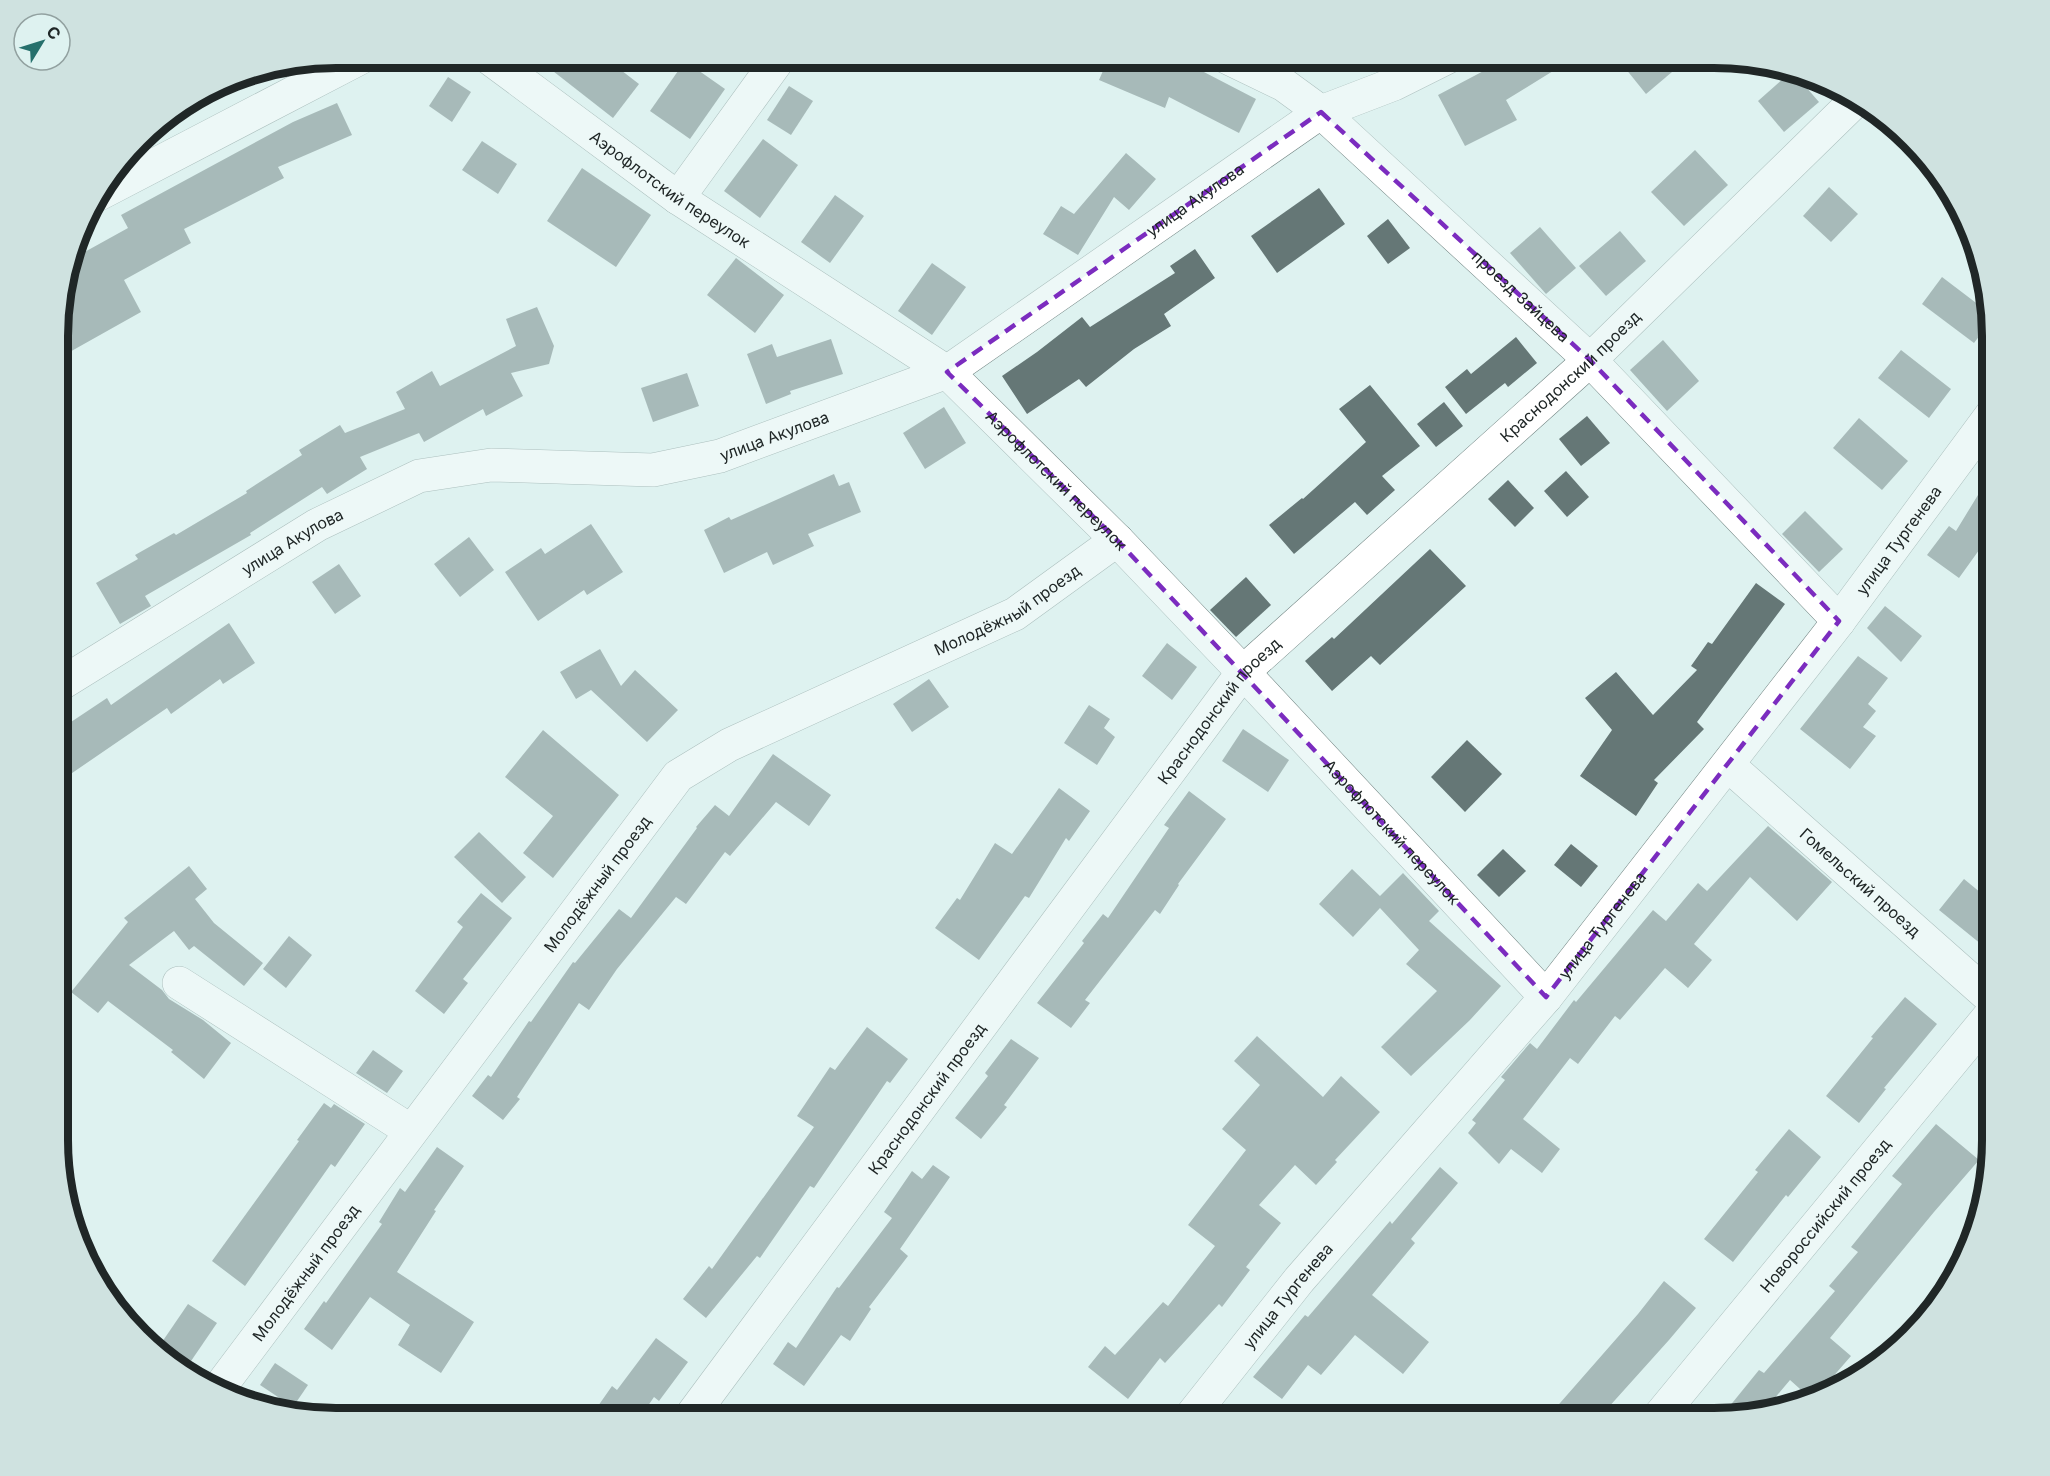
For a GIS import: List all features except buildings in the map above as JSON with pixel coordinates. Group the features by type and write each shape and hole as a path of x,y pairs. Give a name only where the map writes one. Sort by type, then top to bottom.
{"street":[{"path":"112,188 343,67"},
{"name":"Аэрофлотский переулок","path":"501,67 678,198 947,372 1117,540 1546,997"},
{"path":"678,198 773,67"},
{"name":"проезд Зайцева","path":"1247,67 1284,85 1321,112 1590,360 1839,621"},
{"name":"улица Акулова","path":"68,679 317,525 419,476 491,465 653,470 720,456 947,372 1321,112 1394,84 1428,67"},
{"name":"Краснодонский проезд","path":"696,1409 1243,672 1590,360 1851,105"},
{"name":"улица Тургенева","path":"1197,1409 1299,1280 1546,997 1839,621 1982,428"},
{"name":"Молодёжный проезд","path":"223,1383 678,776 729,745 1016,614 1117,540"},
{"name":"Гомельский проезд","path":"1728,765 1982,990"},
{"path":"179,983 411,1131"},
{"name":"Новороссийский проезд","path":"1665,1409 1982,1025"}],"highlighted area":[{"path":"1321,112 1590,360 1839,621 1546,997 1117,540 947,372"}]}
